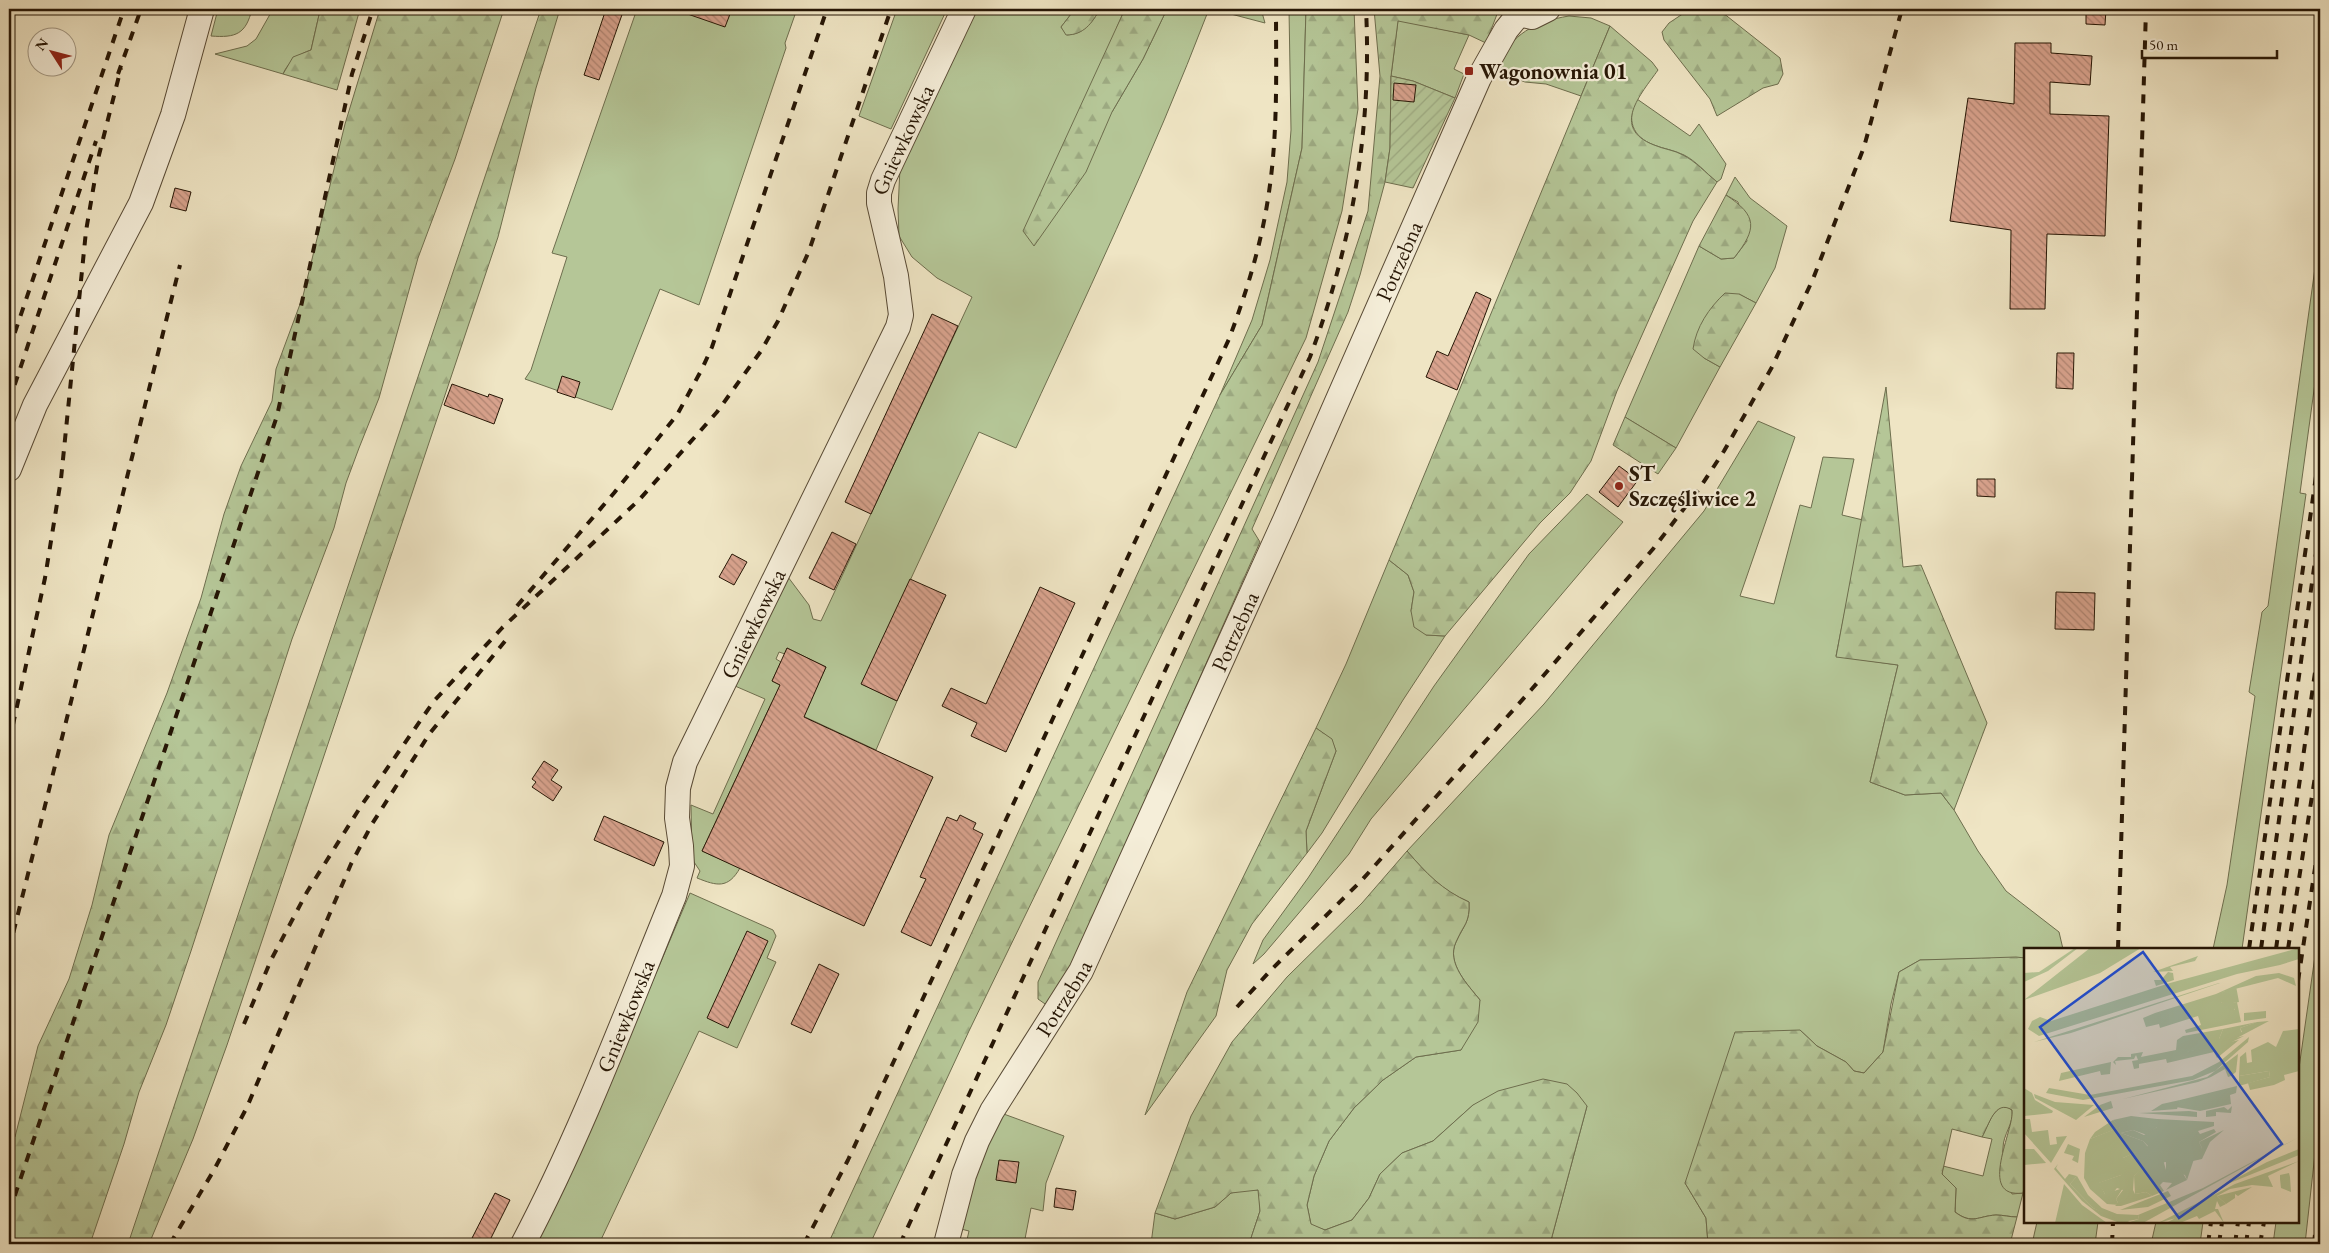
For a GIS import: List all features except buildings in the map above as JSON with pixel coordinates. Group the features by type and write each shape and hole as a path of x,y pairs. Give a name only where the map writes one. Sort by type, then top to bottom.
{"street":[{"path":"9,469 34,405 141,203 173,115 202,9"},
{"name":"Gniewkowska","path":"523,1244 568,1152 674,896 682,866 677,818 678,788 686,762 898,327 900,303 879,203 879,193 964,9"},
{"name":"Potrzebna","path":"946,1244 964,1175 977,1141 992,1111 1081,971 1286,520 1480,78 1516,11 1532,17 1548,9"}],"green space":[{"path":"218,9 252,9 247,24 239,33 227,36 211,36"},
{"path":"273,9 316,9 319,15 311,50 294,59 283,74 215,54 247,46 256,39"},
{"path":"316,9 360,9 337,90 283,74 293,57 311,50 319,15"},
{"path":"380,9 504,9 455,159 418,258 379,398 346,483 334,528 292,639 191,951 166,1025 139,1092 124,1144 90,1244 9,1244 9,1143 15,1137 38,1046 69,979 92,905 109,835 167,693 201,598 224,514 241,466 272,401 276,369 303,296 345,124"},
{"path":"541,9 560,9 536,88 498,237 227,1045 193,1139 149,1244 128,1244"},
{"path":"637,9 797,9 785,43 786,48 699,305 660,289 612,410 525,379 531,370 567,257 552,253"},
{"path":"897,9 947,9 891,129 859,116"},
{"path":"976,9 1075,9 1061,27 1067,35 1087,27 1100,9 1125,9 1117,27 1112,112 1143,59 1167,9 1209,9 1141,175 1016,448 979,432 862,684 897,701 876,750 803,716 826,667 787,648 785,654 779,652 776,659 781,662 772,681 798,694 772,702 702,851 740,868 736,875 726,883 710,883 697,878 700,871 692,859 691,805 713,814 765,699 735,686 788,577 809,605 813,619 821,621 972,297 937,278 912,257 899,236 898,209 900,168"},
{"path":"1075,9 1100,9 1087,27 1078,33 1066,35 1061,27"},
{"path":"1125,9 1167,9 1143,59 1112,112 1086,172 1034,246 1023,231"},
{"path":"1212,9 1261,9 1265,23"},
{"path":"1289,9 1306,9 1302,148 1262,325 1220,395 1252,320 1270,260 1287,182 1291,130"},
{"path":"1306,9 1354,9 1358,109 1342,211 1306,338 969,1031 870,1244 828,1244 1220,395 1262,325 1302,148"},
{"path":"1374,9 1499,9 1486,43 1469,35 1398,21 1391,76 1390,148 1385,182 1348,312 1252,529 1260,542 1070,970 1048,1006 1038,999 1038,982 1318,362 1368,211 1380,76"},
{"path":"1690,9 1718,9 1780,58 1783,74 1778,84 1763,88 1717,116 1710,99 1664,40 1662,32 1669,23"},
{"path":"1569,16 1591,18 1610,26 1581,96 1546,84 1525,82 1512,77 1494,65 1509,45 1526,31 1545,22"},
{"path":"1398,20 1469,35 1454,69 1464,74 1455,98 1413,81 1391,76"},
{"path":"1610,26 1652,62 1658,70 1644,89 1633,110 1631,120 1634,129 1641,138 1687,158 1717,182 1693,221 1617,391 1591,461 1570,493 1540,523 1445,636 1426,635 1414,627 1411,611 1414,592 1408,575 1389,560"},
{"path":"1391,76 1413,81 1455,98 1413,188 1385,182 1390,148"},
{"path":"1637,99 1690,136 1699,124 1726,164 1721,179 1717,182 1684,155 1654,145 1641,137 1636,132 1632,120"},
{"path":"1735,177 1750,198 1787,226 1775,268 1756,303 1739,294 1704,358 1720,367 1676,448 1625,417 1699,246 1721,259 1734,258 1747,241 1738,202 1726,195"},
{"path":"1726,195 1744,210 1751,224 1747,239 1734,258 1721,259 1699,246"},
{"path":"2320,232 2320,346 2300,493 2306,494 2242,948 2213,948 2227,885 2255,696 2249,692 2262,612 2268,606"},
{"path":"1725,293 1739,294 1756,303 1720,367 1693,349 1697,333 1704,318"},
{"path":"1886,387 1903,567 1921,565 1987,723 1954,810 1941,793 1905,795 1870,782 1898,665 1836,657"},
{"path":"1625,417 1676,448 1658,474 1613,445"},
{"path":"1758,421 1795,437 1740,596 1774,604 1800,505 1811,508 1823,457 1854,459 1842,515 1863,520 1836,656 1898,665 1870,782 1905,795 1941,793 2006,891 2059,932 2063,948 2024,948 2024,958 1920,960 1899,972 1891,1004 1883,1052 1864,1073 1854,1071 1846,1062 1817,1046 1800,1030 1685,1183 1706,1218 1708,1244 1550,1244 1587,1106 1473,1105 1433,1141 1402,1153 1380,1174 1369,1198 1352,1220 1325,1230 1311,1225 1307,1205 1314,1176 1329,1141 1354,1108 1383,1080 1416,1057 1461,1050 1480,1000 1464,981 1454,958 1456,942 1466,923 1469,902 1442,887 1407,851 1544,704 1704,511"},
{"path":"1587,494 1623,522 1371,819 1349,854 1264,954 1253,964 1263,940 1308,878 1434,686 1529,554"},
{"path":"1389,560 1408,575 1414,592 1411,611 1426,635 1445,636 1403,700 1322,833 1307,853 1306,831 1336,751 1331,739 1316,728 1346,664"},
{"path":"1316,728 1332,739 1336,751 1306,831 1307,853 1252,924 1227,970 1216,1016 1145,1115 1187,992"},
{"path":"1407,851 1435,880 1469,902 1466,923 1456,942 1454,958 1464,981 1480,1000 1478,1022 1461,1050 1416,1057 1383,1080 1354,1108 1329,1141 1314,1176 1307,1205 1311,1224 1325,1230 1352,1220 1369,1198 1380,1174 1402,1153 1433,1141 1473,1105 1498,1091 1543,1079 1567,1084 1587,1106 1550,1244 1249,1244 1260,1211 1258,1190 1231,1193 1215,1207 1175,1219 1155,1213 1191,1116 1232,1042 1287,977 1362,903"},
{"path":"690,893 773,930 776,936 767,958 776,962 737,1048 699,1031 599,1244 536,1244 567,1183"},
{"path":"2320,921 2320,1108 2305,1244 2273,1244 2276,1223 2299,1223 2299,1068"},
{"path":"2024,958 2023,1193 2009,1192 2002,1185 2000,1174 2001,1161 2012,1110 2006,1108 2001,1108 1993,1115 1982,1137 1952,1129 1942,1174 1956,1188 1955,1212 1961,1216 1971,1219 1996,1215 2017,1217 2010,1244 1708,1244 1706,1218 1685,1183 1735,1032 1800,1030 1817,1046 1846,1062 1854,1071 1864,1073 1883,1052 1899,972 1920,960"},
{"path":"2000,1107 2007,1107 2012,1110 2011,1120 2003,1143 2001,1164 2012,1194 2023,1193 2017,1217 1996,1215 1976,1219 1966,1218 1955,1212 1956,1188 1942,1174 1943,1166 1983,1176 1992,1139 1982,1137 1992,1116"},
{"path":"1001,1113 1064,1136 1046,1183 1043,1211 1031,1208 1024,1244 966,1244 969,1231 961,1229 976,1171"},
{"path":"1259,1190 1260,1211 1249,1244 1151,1244 1155,1213 1175,1219 1215,1207 1231,1193"},
{"path":"2037,1223 2098,1223 2095,1244 2032,1244"},
{"path":"2156,1223 2203,1223 2200,1244 2151,1244"}],"railway":[{"path":"9,350 124,9"},
{"path":"118,74 141,9"},
{"path":"9,1213 277,416 352,74 373,9"},
{"path":"517,606 614,493 677,415 702,369 712,347 827,9"},
{"path":"244,1024 271,960 307,892 361,806 434,701 502,628 639,500 717,412 761,351 778,321 809,251 891,9"},
{"path":"804,1244 848,1160 1229,339 1253,266 1269,192 1275,123 1276,9"},
{"path":"900,1244 1310,357 1325,315 1337,272 1356,186 1366,98 1366,9"},
{"path":"1237,1007 1271,970 1362,880 1653,549 1699,489 1724,451 1772,367 1813,279 1864,147 1902,9"},
{"path":"2118,948 2146,9"},
{"path":"9,743 45,578 61,479 86,231 99,155 121,68"},
{"path":"9,402 96,141"},
{"path":"9,950 180,265"},
{"path":"2249,948 2320,448"},
{"path":"2261,948 2320,525"},
{"path":"2276,948 2320,637"},
{"path":"170,1244 214,1170 247,1107 351,864 372,824 430,733 506,640"},
{"path":"2288,948 2320,745"},
{"path":"2299,974 2320,835"},
{"path":"2314,1244 2320,1188"},
{"path":"2112,1244 2113,1223"},
{"path":"2208,1244 2211,1223"},
{"path":"2219,1244 2222,1223"},
{"path":"2235,1244 2238,1223"},
{"path":"2246,1244 2249,1223"},
{"path":"2260,1244 2264,1223"}],"place":[{"name":"Wagonownia 01","path":"1469,71"},
{"name":"ST Szczęśliwice 2","path":"1619,486"}]}
